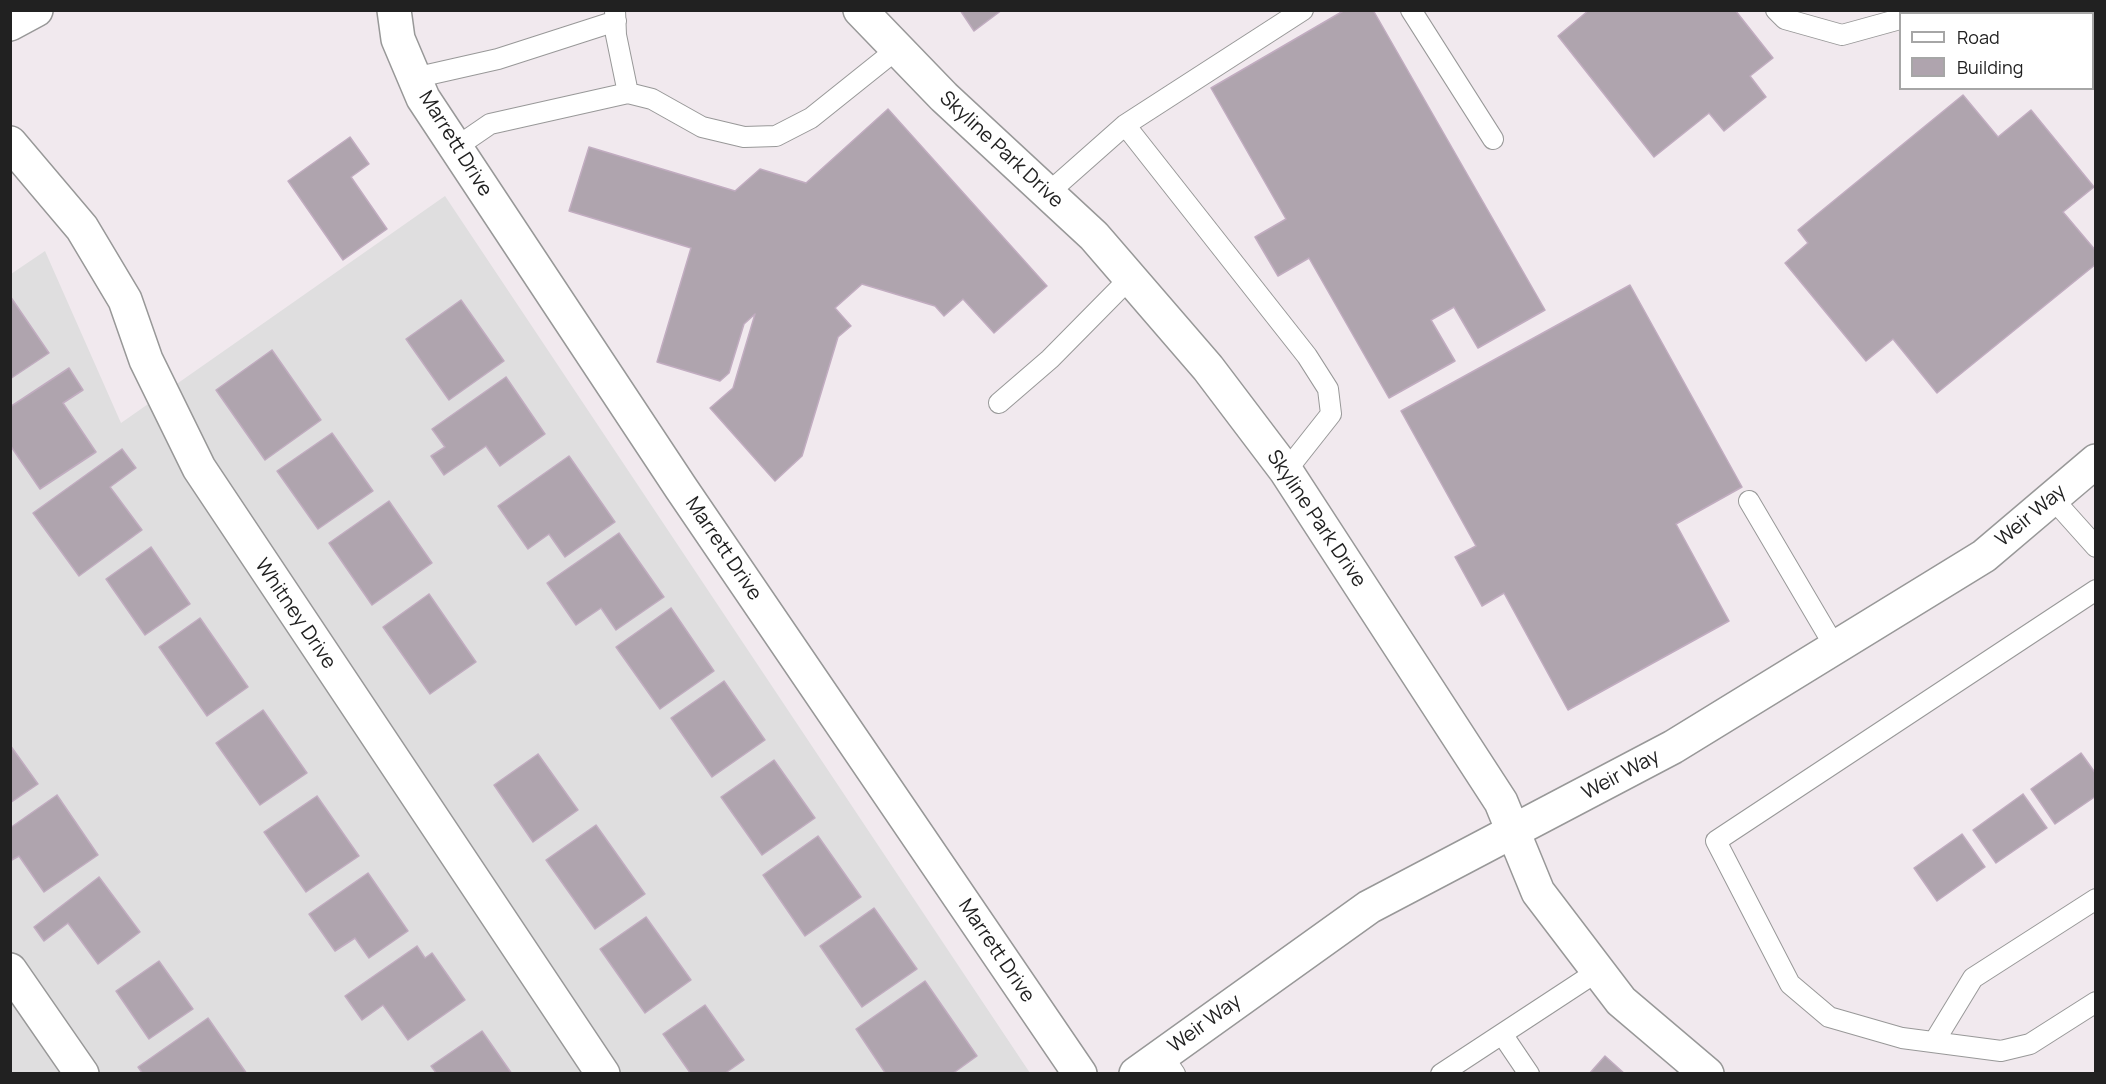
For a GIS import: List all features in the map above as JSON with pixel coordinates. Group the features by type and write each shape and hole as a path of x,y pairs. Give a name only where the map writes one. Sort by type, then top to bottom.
{"street":[{"path":"10,24 36,10"},
{"name":"Marrett Drive","path":"394,10 398,39 414,78 423,98 455,148 681,488 1080,1074"},
{"name":"Skyline Park Drive","path":"860,10 896,50 1094,236 1208,368 1286,471 1502,802 1539,892 1621,1001 1707,1074"},
{"name":"Whitney Drive","path":"10,143 82,228 125,300 146,360 199,468 603,1074"},
{"name":"Weir Way","path":"1158,1067 1369,907 1673,747 1984,556 2096,461"},
{"path":"10,970 82,1074"}],"lane":[{"path":"1047,194 1125,125 1303,10"},
{"path":"1411,10 1493,139"},
{"path":"1776,10 1785,19 1842,35 1899,19"},
{"path":"414,78 498,59 615,16 628,93"},
{"path":"455,148 490,123 628,93 652,99 702,127 744,137 776,136 811,118 896,50"},
{"path":"1125,125 1307,356 1328,389 1331,414 1286,471"},
{"path":"999,403 1050,359 1130,278"},
{"path":"2053,499 2096,548"},
{"path":"1749,501 1835,647"},
{"path":"2096,590 1716,841 1790,984 1829,1017 1902,1038 2001,1051 2031,1044 2096,1002"},
{"path":"1934,1042 1973,978 2096,899"},
{"path":"1441,1074 1598,971"},
{"path":"1502,1034 1529,1074"}],"shaded area":[{"path":"445,196 1030,1073 11,1074 11,274 45,251 121,423"}],"building":[{"path":"960,10 1002,10 974,31"},
{"path":"1345,10 1373,10 1545,310 1478,348 1454,307 1431,320 1455,361 1389,398 1309,258 1278,276 1255,237 1286,219 1211,88"},
{"path":"1589,10 1735,10 1773,58 1750,76 1766,97 1724,131 1709,113 1654,157 1558,36"},
{"path":"1963,95 1998,137 2031,110 2094,187 2063,212 2096,251 2096,264 1937,393 1893,339 1866,361 1785,263 1808,243 1798,230"},
{"path":"888,109 1047,286 994,333 963,299 944,316 935,306 862,284 835,308 851,326 838,337 802,456 775,481 710,408 733,388 755,314 744,324 729,373 720,381 657,362 691,248 569,211 589,147 735,191 760,169 806,183"},
{"path":"350,137 369,164 351,177 387,229 343,260 288,181"},
{"path":"1630,285 1742,487 1676,524 1729,621 1568,710 1504,593 1482,606 1455,557 1476,546 1401,411"},
{"path":"10,296 49,353 10,379"},
{"path":"461,300 504,361 449,400 406,339"},
{"path":"272,350 321,420 265,460 216,390"},
{"path":"69,368 83,390 63,403 96,452 40,489 10,445 10,407"},
{"path":"506,377 545,434 500,466 486,446 444,475 431,456 445,447 432,429"},
{"path":"332,433 373,491 318,529 277,471"},
{"path":"122,449 136,468 110,487 142,530 79,576 33,513"},
{"path":"569,456 615,522 565,557 549,534 528,549 498,506"},
{"path":"389,501 432,563 372,605 329,543"},
{"path":"619,533 664,597 616,630 601,608 576,625 547,583"},
{"path":"151,547 190,604 145,635 106,579"},
{"path":"429,594 476,662 430,694 383,627"},
{"path":"671,608 714,671 660,709 616,647"},
{"path":"200,618 248,687 207,716 159,647"},
{"path":"724,681 765,740 712,777 671,718"},
{"path":"263,710 307,773 260,805 216,743"},
{"path":"10,745 38,784 10,803"},
{"path":"2081,753 2096,774 2096,796 2055,824 2031,789"},
{"path":"538,754 578,810 533,842 494,785"},
{"path":"774,760 815,818 762,855 721,797"},
{"path":"2023,794 2047,828 1996,863 1973,830"},
{"path":"57,795 98,855 44,892 19,856 10,861 10,828"},
{"path":"317,796 359,856 306,892 264,832"},
{"path":"596,825 645,894 595,929 546,860"},
{"path":"1962,834 1985,867 1937,901 1914,868"},
{"path":"818,836 861,897 805,936 763,875"},
{"path":"368,873 408,931 369,958 355,938 335,951 309,914"},
{"path":"99,877 140,932 98,964 68,923 44,941 34,927"},
{"path":"874,908 917,969 862,1007 820,946"},
{"path":"646,917 691,980 645,1013 600,949"},
{"path":"417,946 425,958 432,953 465,1000 408,1040 383,1005 362,1020 345,996"},
{"path":"159,961 193,1009 149,1039 116,991"},
{"path":"925,981 977,1056 952,1074 886,1074 856,1029"},
{"path":"705,1005 744,1060 724,1074 691,1074 663,1034"},
{"path":"208,1018 247,1074 143,1074 138,1067"},
{"path":"482,1031 512,1074 437,1074 431,1066"},
{"path":"1605,1056 1625,1074 1589,1074"}]}
